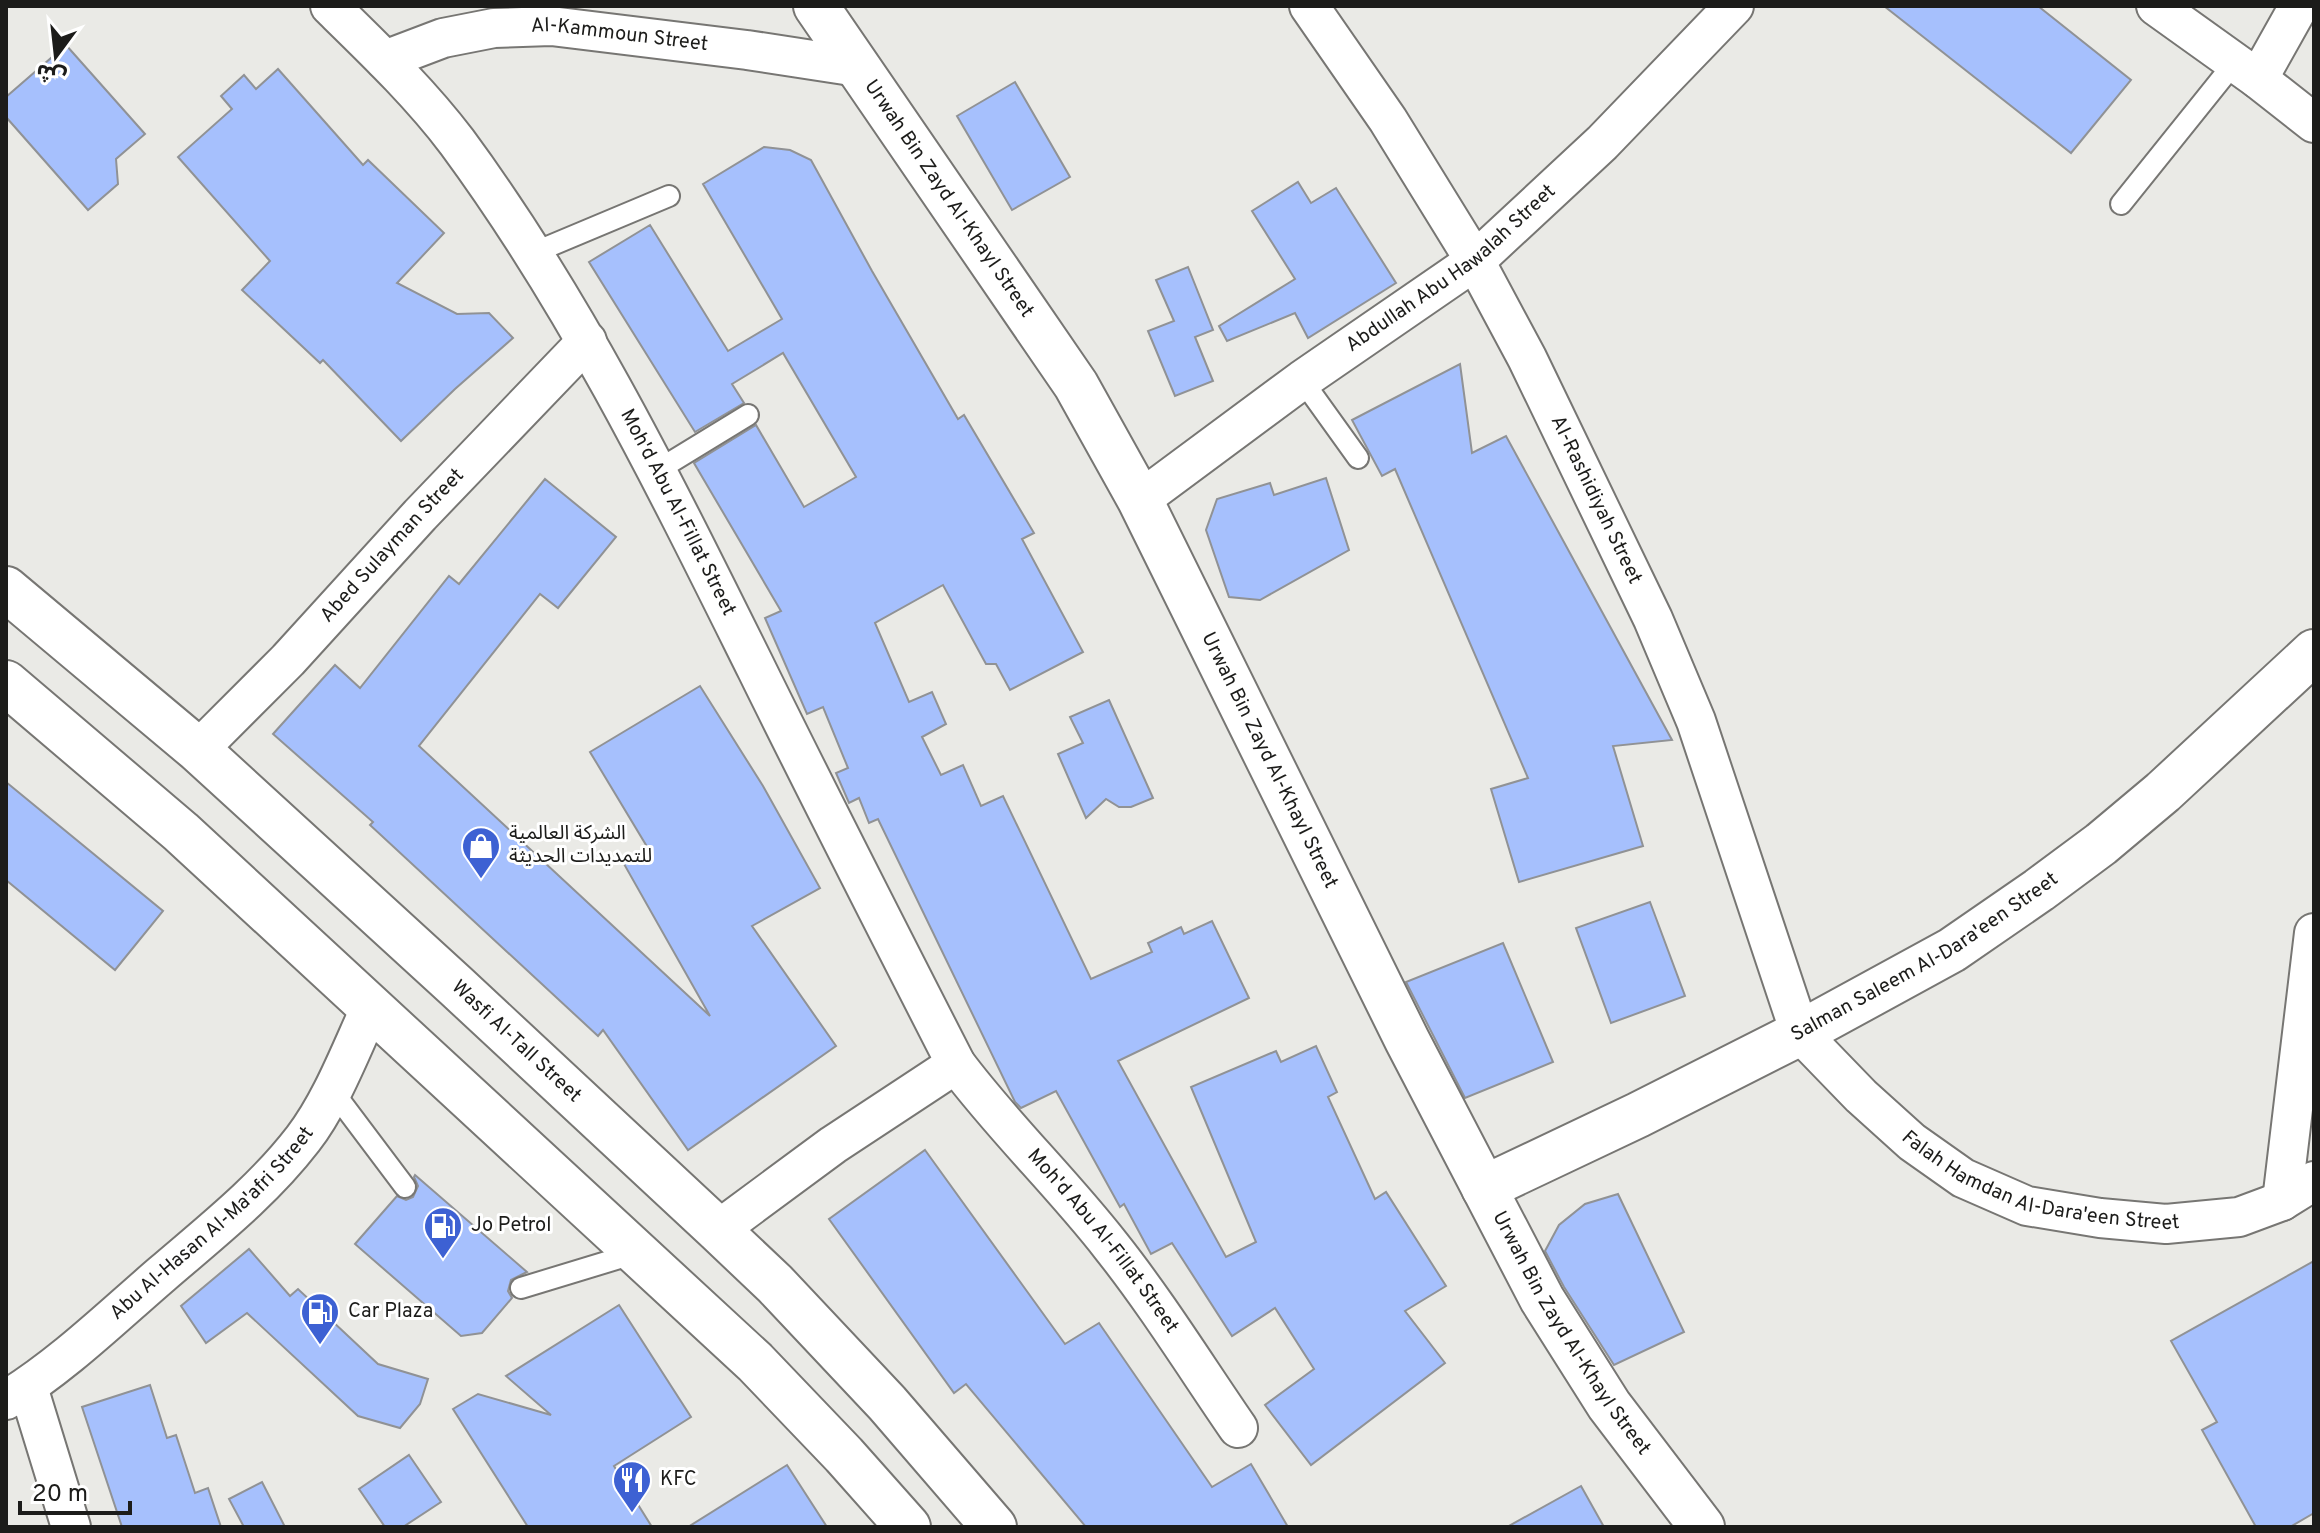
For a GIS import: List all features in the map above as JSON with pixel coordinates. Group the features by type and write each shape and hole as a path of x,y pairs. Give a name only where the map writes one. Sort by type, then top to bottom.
{"street":[{"name":"Moh'd Abu Al-Fillat Street","path":"330,6 385,60 455,141 533,253 587,341 658,470 956,1064 986,1105 1064,1187 1113,1249 1238,1428"},
{"name":"Urwah Bin Zayd Al-Khayl Street","path":"816,6 1076,385 1140,500 1307,840 1542,1299 1609,1405 1702,1527"},
{"name":"Al-Rashidiyah Street","path":"1309,6 1388,120 1475,261 1527,358 1653,619 1696,721 1800,1033"},
{"name":"Abdullah Abu Hawalah Street","path":"1140,500 1302,380 1475,261 1602,143 1734,6"},
{"path":"2156,6 2314,123"},
{"path":"2247,71 2299,6"},
{"name":"Al-Kammoun Street","path":"385,60 443,38 494,28 551,26 858,67"},
{"name":"Abed Sulayman Street","path":"198,750 288,660 420,515 587,341"},
{"name":"Wasfi Al-Tall Street","path":"6,589 198,750 775,1284 877,1392 994,1527"},
{"name":"Salman Saleem Al-Dara'een Street","path":"1484,1188 1800,1033 1952,950 2101,844 2163,792 2314,652"},
{"path":"6,683 181,832 755,1362 908,1527"},
{"path":"2282,1201 2314,933"},
{"name":"Abu Al-Hasan Al-Ma'afri Street","path":"17,1394 84,1342 235,1212 278,1169 305,1136 332,1090 370,1009"},
{"name":"Falah Hamdan Al-Dara'een Street","path":"1800,1033 1861,1096 1912,1142 1963,1178 2027,1206 2100,1218 2166,1224 2239,1217 2282,1201 2314,1181"},
{"path":"718,1230 833,1145 956,1064"},
{"path":"17,1394 71,1527"}],"lane":[{"path":"2121,204 2247,71"},
{"path":"533,253 669,196"},
{"path":"1302,380 1358,458"},
{"path":"658,470 748,415"},
{"path":"332,1090 405,1187"},
{"path":"521,1288 638,1253"}],"building":[{"path":"1884,6 2038,6 2131,80 2071,153"},
{"path":"66,45 145,134 116,159 118,184 88,210 6,117 6,97"},
{"path":"278,69 363,165 368,160 444,233 397,283 457,314 489,313 513,338 401,441 323,360 320,363 242,290 270,261 178,157 232,109 221,96 244,75 256,89"},
{"path":"1015,82 1070,177 1012,210 957,116"},
{"path":"764,147 790,150 811,160 958,419 964,415 1034,533 1022,539 1083,652 1010,690 996,664 986,664 943,585 875,623 909,702 932,692 946,724 922,737 941,775 963,765 981,806 1003,796 1091,979 1152,952 1148,943 1181,927 1184,934 1212,921 1249,998 1118,1061 1226,1257 1256,1242 1191,1087 1276,1051 1281,1062 1316,1046 1337,1092 1328,1097 1375,1199 1386,1192 1446,1286 1405,1311 1445,1363 1311,1465 1265,1405 1314,1369 1275,1308 1232,1336 1172,1243 1151,1254 1124,1204 1120,1207 1056,1091 1021,1108 1015,1102 878,819 869,823 859,798 849,803 836,773 848,768 823,707 807,714 765,618 781,611 694,463 756,425 804,507 856,477 783,353 732,384 744,403 695,432 589,262 650,225 728,351 782,319 703,184"},
{"path":"1298,182 1311,203 1336,188 1396,283 1308,338 1295,313 1227,341 1219,326 1295,279 1252,211"},
{"path":"1188,267 1213,330 1195,337 1213,381 1175,396 1148,331 1174,321 1156,280"},
{"path":"1460,364 1472,453 1506,436 1672,740 1613,746 1643,846 1519,882 1491,789 1528,778 1395,469 1382,476 1352,420"},
{"path":"1326,478 1349,550 1260,600 1229,597 1206,530 1217,499 1270,483 1274,495"},
{"path":"545,479 616,537 558,608 540,594 419,746 710,1016 624,864 649,850 590,752 700,686 763,786 820,888 752,926 836,1046 688,1150 603,1030 598,1036 370,825 373,822 273,734 335,665 360,688 449,576 459,584"},
{"path":"1109,700 1153,798 1131,807 1119,807 1106,799 1086,818 1058,754 1083,743 1070,717"},
{"path":"6,782 163,911 115,970 6,880"},
{"path":"1650,902 1685,996 1611,1023 1576,928"},
{"path":"1503,943 1553,1062 1465,1098 1406,982"},
{"path":"925,1150 1065,1344 1099,1323 1212,1487 1251,1464 1288,1527 1086,1527 966,1384 954,1393 829,1219"},
{"name":"Jo Petrol","path":"415,1175 527,1272 511,1280 508,1291 512,1298 482,1333 461,1336 355,1244 397,1196 406,1200 413,1197 418,1186"},
{"path":"1618,1194 1684,1332 1614,1365 1545,1251 1559,1225 1585,1204"},
{"name":"Car Plaza","path":"249,1249 290,1296 298,1289 378,1364 428,1379 420,1404 400,1428 358,1416 247,1313 206,1343 181,1306"},
{"path":"2314,1261 2314,1513 2290,1527 2256,1527 2202,1430 2217,1422 2171,1341"},
{"path":"619,1305 691,1417 614,1466 652,1527 528,1527 453,1409 478,1394 551,1415 506,1376"},
{"path":"150,1385 167,1438 176,1435 195,1493 208,1488 221,1527 122,1527 82,1407"},
{"path":"409,1455 441,1502 403,1527 385,1527 359,1489"},
{"path":"787,1465 827,1527 688,1527"},
{"path":"262,1482 285,1527 244,1527 229,1499"},
{"path":"1581,1486 1604,1527 1507,1527"}],"place":[{"name":"الشركة العالمية للتمديدات الحديثة","path":"481,880"},
{"name":"Jo Petrol","path":"443,1260"},
{"name":"Car Plaza","path":"320,1346"},
{"name":"KFC","path":"632,1514"}]}
